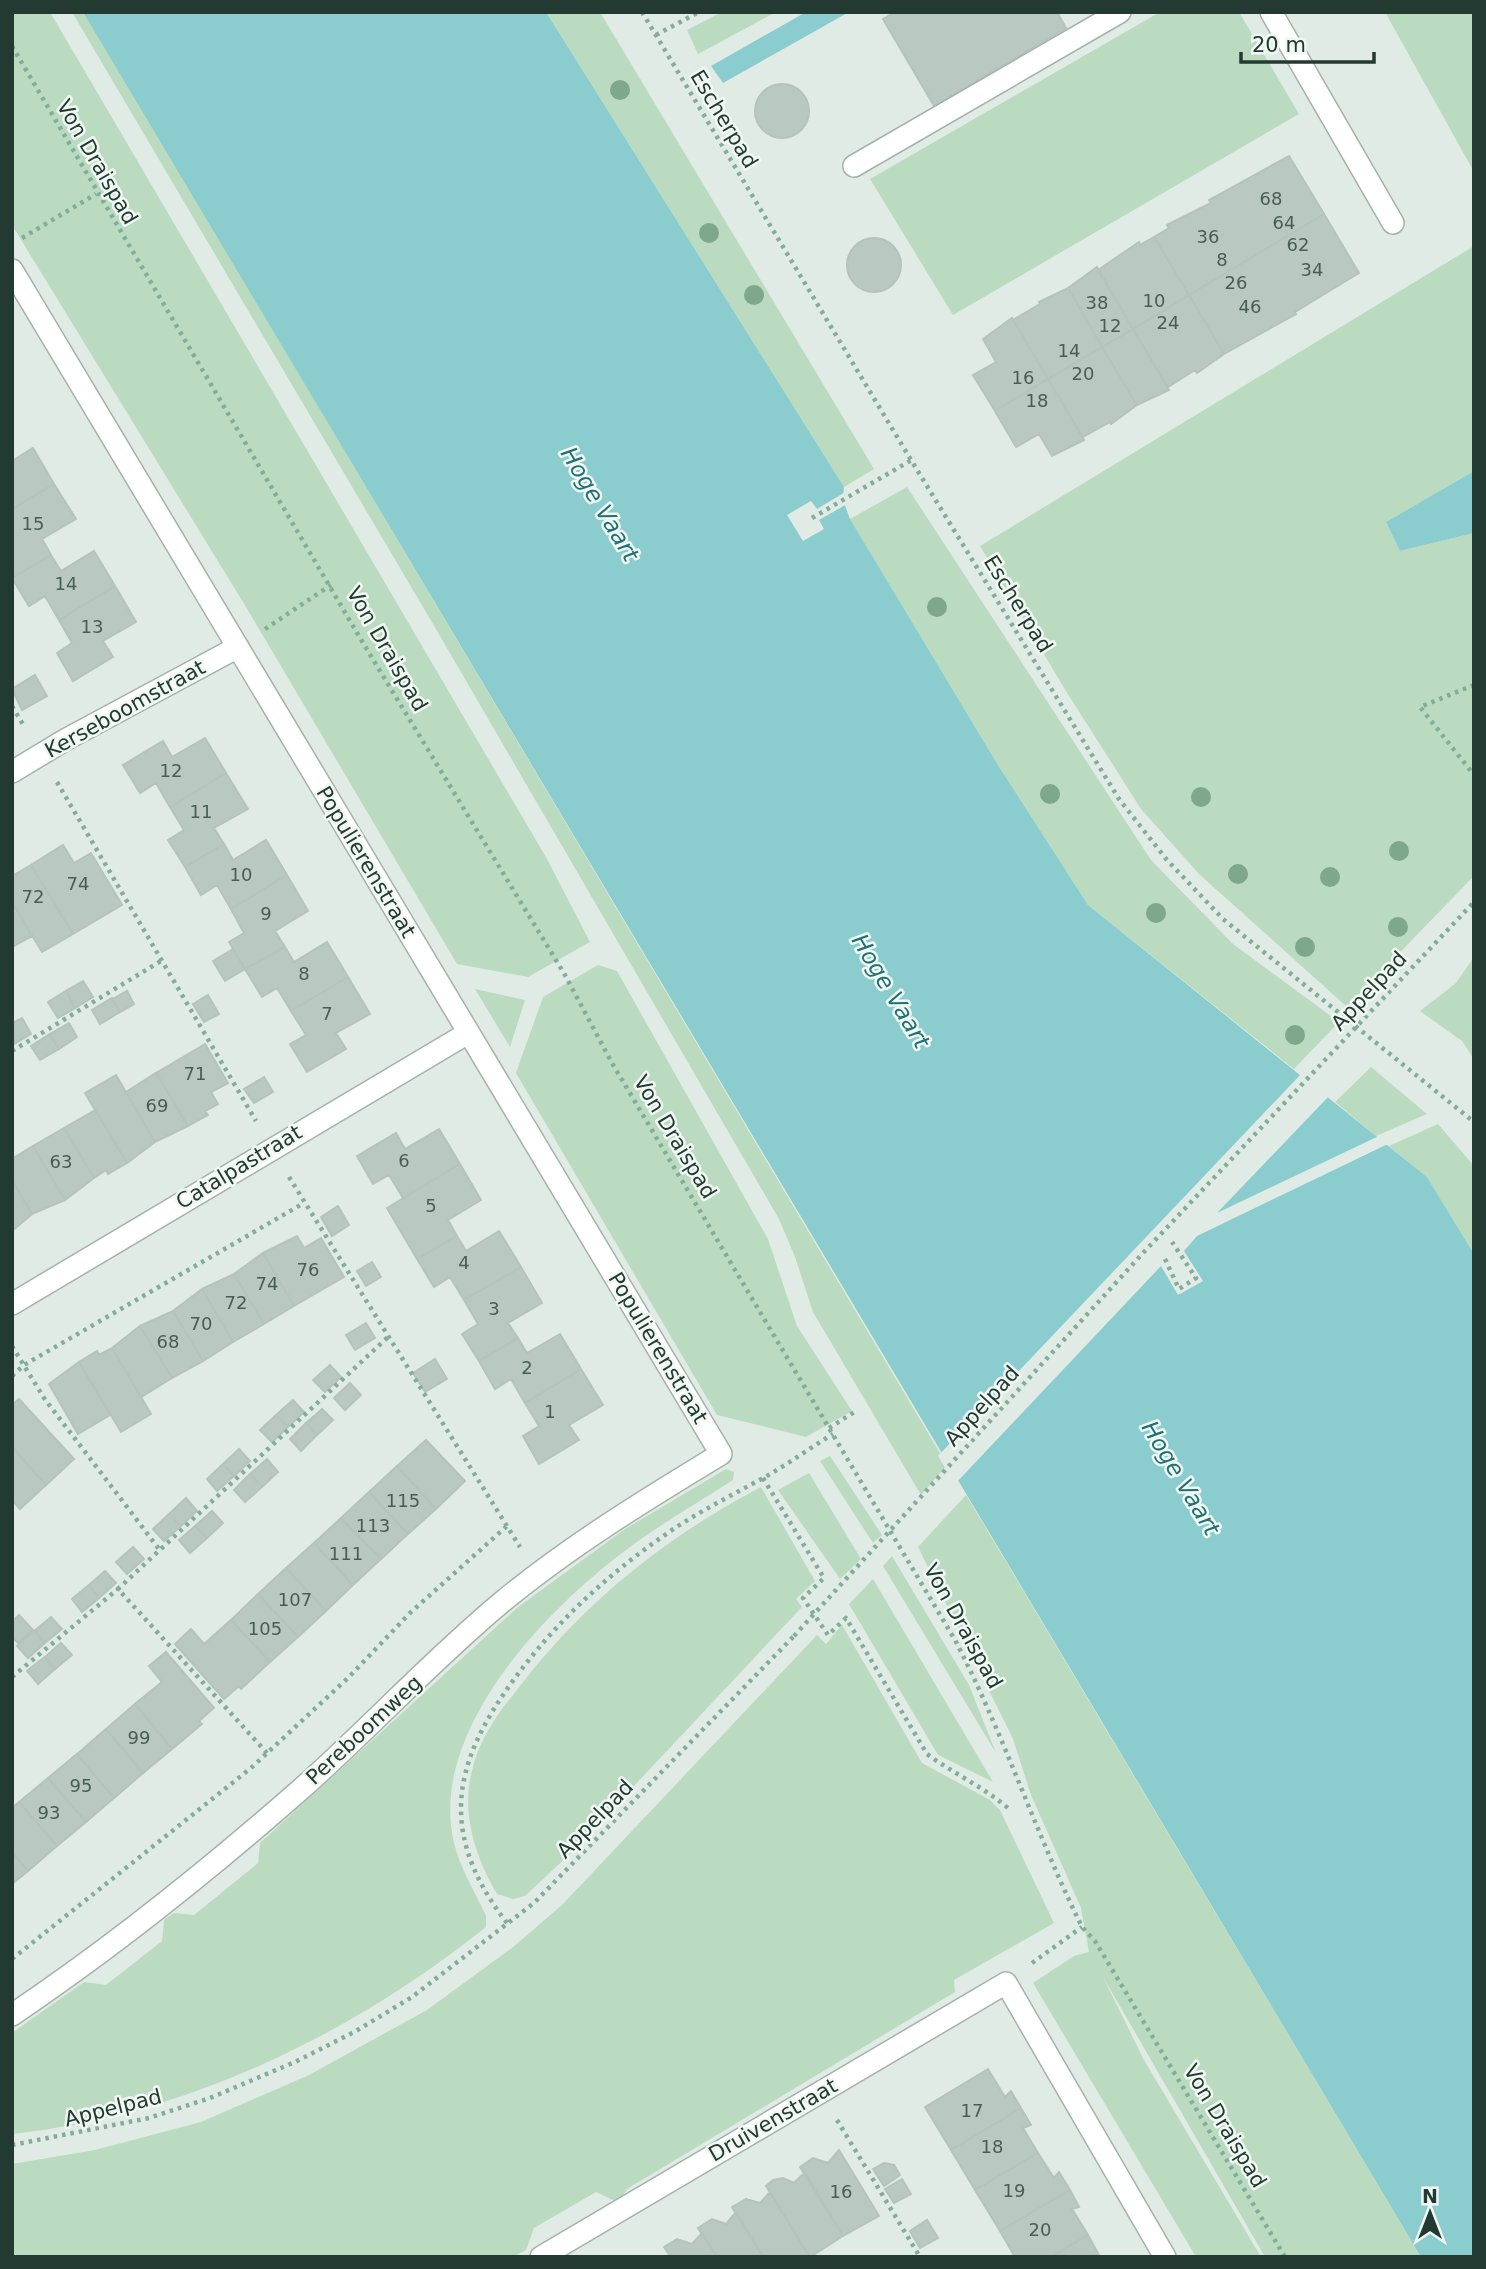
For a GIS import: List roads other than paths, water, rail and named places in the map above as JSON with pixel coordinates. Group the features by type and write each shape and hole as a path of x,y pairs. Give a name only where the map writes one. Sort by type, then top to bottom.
{"street":[{"path":"854,166 1120,12"},
{"path":"1271,12 1393,223"},
{"name":"Populierenstraat","path":"12,270 720,1454"},
{"name":"Kerseboomstraat","path":"12,772 65,740 238,647"},
{"name":"Catalpastraat","path":"12,1304 468,1033"},
{"name":"Pereboomweg","path":"12,2015 173,1896 290,1799 468,1631 537,1574 596,1532 720,1454"},
{"name":"Druivenstraat","path":"541,2257 1006,1983 1165,2257"}],"water":[{"name":"Hoge Vaart","path":"83,12 546,12 844,487 843,500 850,519 998,765 1088,905 1427,1177 1474,1254 1474,2257 1421,2257"},
{"path":"806,12 849,12 723,83 711,66"},
{"path":"1474,471 1474,533 1400,551 1386,522"}]}
